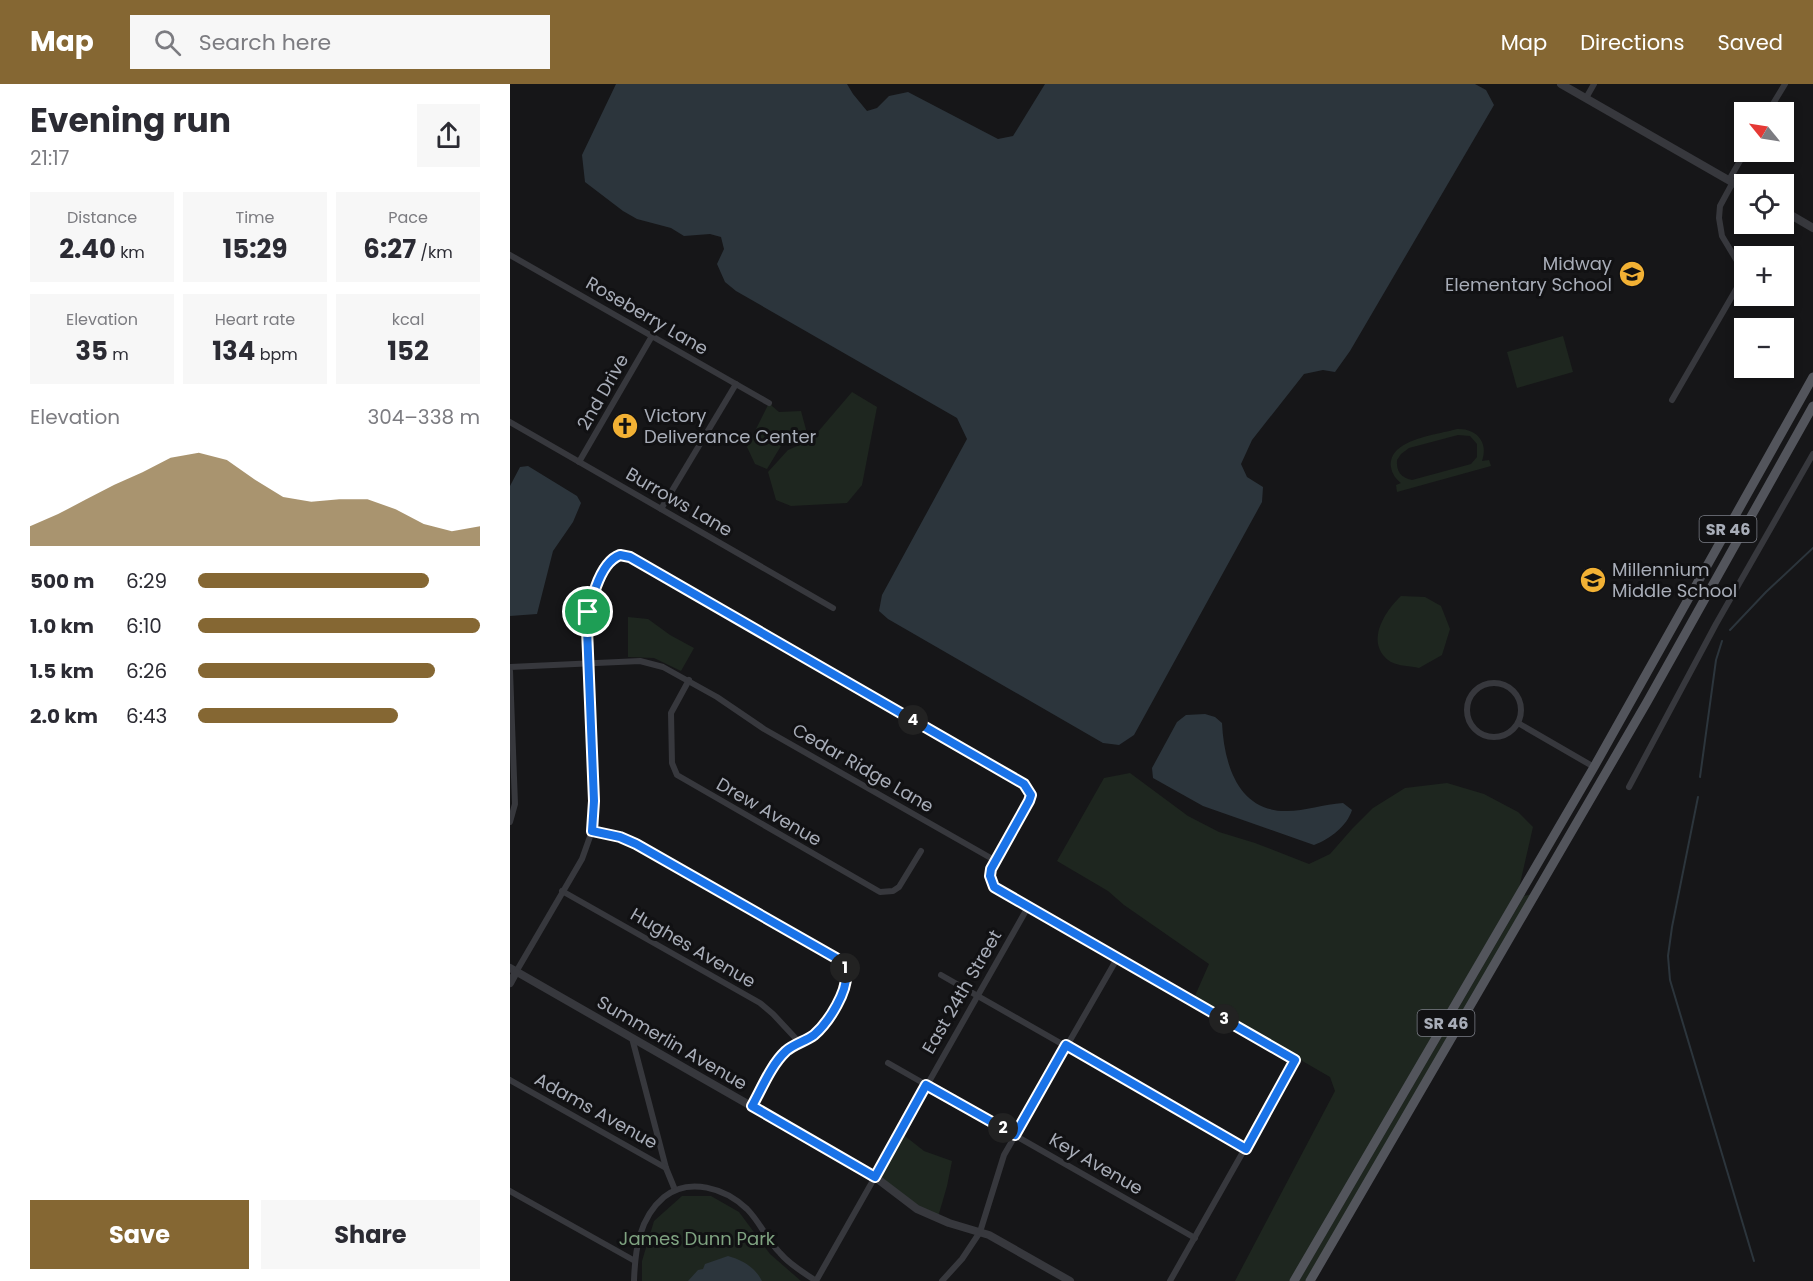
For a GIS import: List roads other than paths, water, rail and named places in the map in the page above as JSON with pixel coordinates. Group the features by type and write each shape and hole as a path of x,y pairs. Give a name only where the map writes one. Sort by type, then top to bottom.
{"main road":[{"name":"SR 46","path":"1294,1281 1594,767 1813,377"},
{"name":"SR 46","path":"1310,1281 1647,702 1813,406"}],"street":[{"path":"1561,84 1734,183"},
{"path":"1586,98 1594,84"},
{"path":"1774,102 1785,84"},
{"path":"1672,400 1738,286 1741,275 1740,266 1722,236 1719,218 1720,206 1740,162"},
{"path":"1794,217 1813,228"},
{"name":"Roseberry Lane","path":"510,255 769,403"},
{"name":"2nd Drive","path":"579,462 652,336"},
{"path":"661,509 736,384"},
{"name":"Burrows Lane","path":"510,422 833,608"},
{"path":"1629,787 1716,624 1813,454"},
{"path":"510,983 513,970 582,859 592,831 594,801 588,612 602,571 614,557 620,555 630,557 1024,784 1031,795 1029,801 991,869 991,882 1000,891 1295,1060 1170,1281"},
{"name":"Cedar Ridge Lane","path":"510,669 589,663 652,663 689,680 764,729 996,861"},
{"path":"510,669 515,804 510,822"},
{"name":"Drew Avenue","path":"689,680 671,713 672,763 677,775 880,892 893,891 899,887 921,851"},
{"path":"1497,684 1507,687 1520,703 1521,714 1518,723 1510,732 1501,736 1491,737 1481,734 1468,718 1467,707 1471,697 1478,689 1487,685 1497,684"},
{"path":"1518,723 1594,767"},
{"path":"592,831 620,837 636,844 836,958 846,971 846,987 830,1016 812,1036 787,1051 777,1063 752,1106"},
{"name":"Hughes Avenue","path":"562,891 760,1003 800,1043"},
{"name":"East 24th Street","path":"816,1281 1028,907"},
{"path":"942,1281 962,1259 980,1232 1004,1155 1118,957"},
{"name":"Summerlin Avenue","path":"513,970 875,1177 917,1209 949,1223 998,1239 1070,1281"},
{"path":"940,975 1246,1149"},
{"path":"632,1038 666,1168 675,1190"},
{"name":"Key Avenue","path":"888,1064 1195,1238"},
{"name":"Adams Avenue","path":"510,1080 666,1168"},
{"path":"634,1281 634,1261 642,1226 663,1198 675,1190 691,1185 709,1187 733,1199 746,1209 779,1252 793,1266 816,1281"},
{"path":"510,1191 634,1261"}],"waterway":[{"path":"1730,630 1813,548"},
{"path":"1700,777 1716,660 1722,641"},
{"path":"1698,797 1672,927 1668,956 1670,980 1754,1261"}],"place":[{"name":"Midway Elementary School","path":"1632,274"},
{"name":"Victory Deliverance Center","path":"625,426"},
{"name":"Millennium Middle School","path":"1593,580"}],"park label":[{"name":"James Dunn Park","path":"697,1239"}]}
